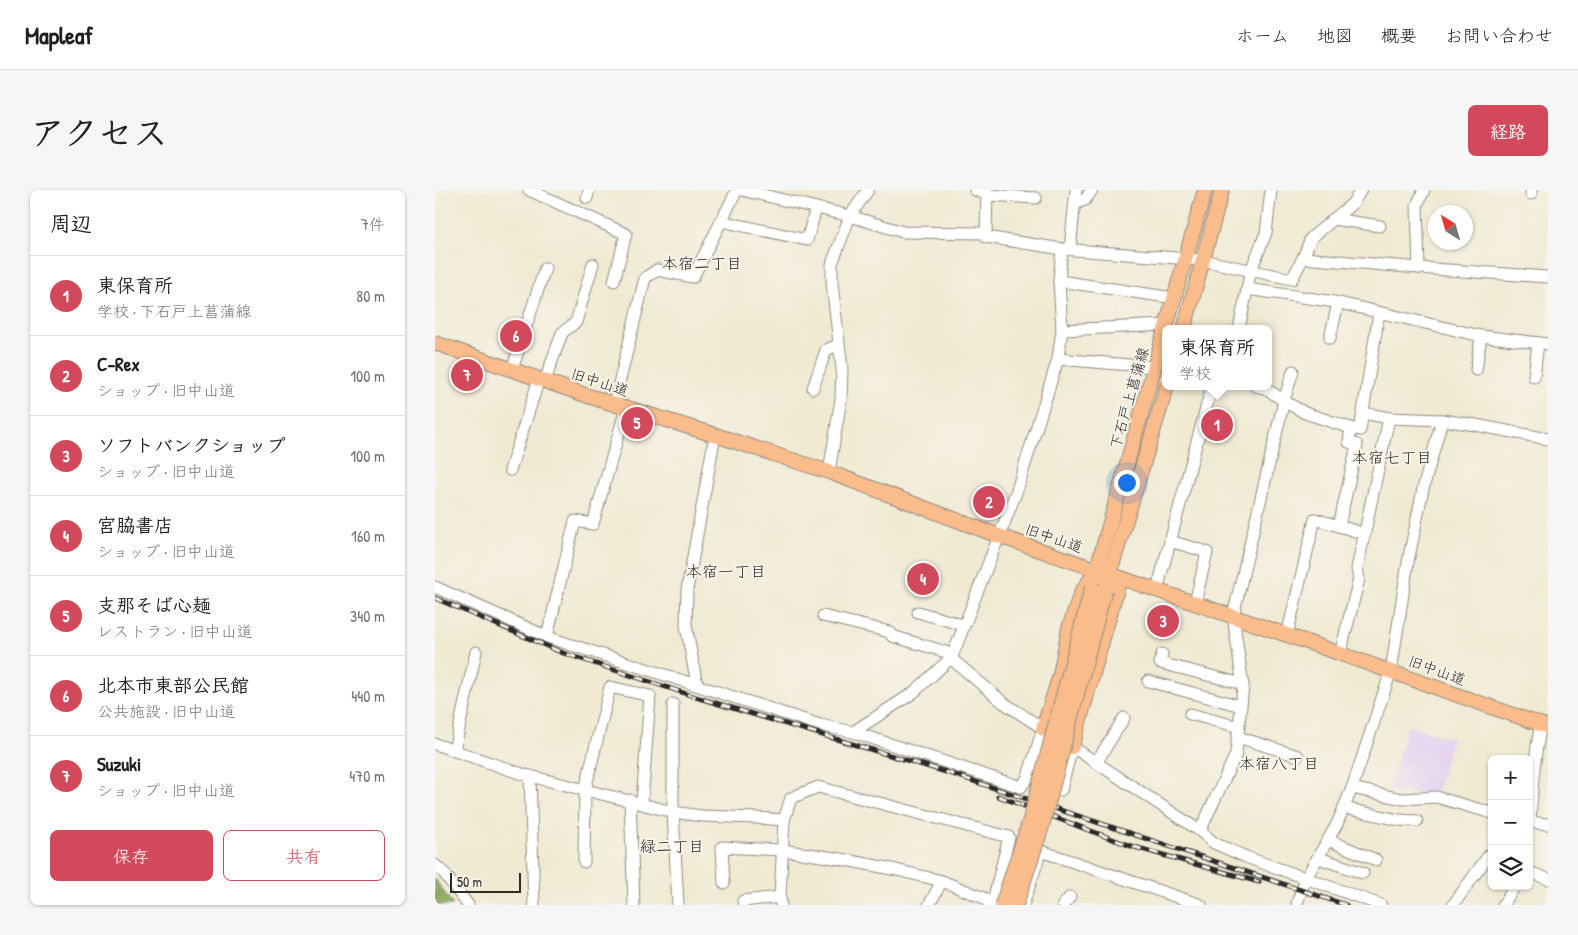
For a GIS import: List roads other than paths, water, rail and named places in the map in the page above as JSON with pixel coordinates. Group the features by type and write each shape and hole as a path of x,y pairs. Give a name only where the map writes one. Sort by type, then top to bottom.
{"main road":[{"name":"下石戸上菖蒲線","path":"1166,325 1205,190"},
{"path":"1185,325 1222,190"},
{"name":"下石戸上菖蒲線","path":"1108,574 1154,367 1162,339"},
{"name":"旧中山道","path":"435,343 620,406 829,472 999,536 1287,634 1545,726"},
{"name":"下石戸上菖蒲線","path":"1098,588 1108,574 1166,390"},
{"path":"1043,729 1060,675 1069,628 1081,593 1108,574"},
{"path":"1073,747 1108,574"},
{"path":"1002,905 1030,820 1098,588"},
{"path":"1016,905 1042,826 1098,588"}],"street":[{"path":"529,190 626,234 614,281"},
{"path":"547,637 575,521 593,524 620,406 645,278 657,270 693,277 737,190"},
{"path":"742,190 850,216 903,232 986,233"},
{"path":"829,472 841,400 842,369 832,284 832,264 850,216 868,190"},
{"path":"975,190 1036,198"},
{"path":"853,732 913,693 952,657 1017,490 1058,359 1062,330 1059,281 1075,204 1076,190"},
{"path":"1075,204 1085,200 1092,190"},
{"path":"1240,325 1251,270 1266,233 1271,190"},
{"path":"987,192 986,237 1066,249 1202,260 1292,279 1311,238 1353,203 1361,190"},
{"path":"1419,268 1417,206 1424,190"},
{"path":"721,221 807,240 816,208"},
{"path":"1333,220 1380,226"},
{"path":"1303,258 1548,277"},
{"path":"510,470 542,380 562,333 576,322 593,264"},
{"path":"512,370 545,268"},
{"path":"1059,281 1174,298"},
{"path":"1247,289 1338,303 1481,336 1543,344 1534,377"},
{"path":"1330,338 1338,303"},
{"path":"1268,390 1284,402 1305,413 1360,430 1379,313"},
{"path":"1062,330 1162,325"},
{"path":"1476,370 1481,336"},
{"path":"813,388 826,350 838,345"},
{"path":"1058,359 1154,367"},
{"path":"1200,831 1236,754 1243,684 1233,616 1293,371"},
{"path":"1157,590 1210,390"},
{"path":"1363,414 1389,418 1442,420 1548,439"},
{"path":"1340,654 1359,579 1357,569 1389,418"},
{"path":"1297,904 1306,878 1329,840 1344,808 1391,671 1408,562 1423,489 1442,420"},
{"path":"1339,526 1357,444 1349,442 1351,428"},
{"path":"697,686 686,625 687,590 715,435"},
{"path":"1287,634 1315,519 1365,534"},
{"path":"1170,541 1207,552 1195,603"},
{"path":"435,587 547,637 820,726 853,732 1021,787 1027,779 1043,729"},
{"path":"918,612 963,625"},
{"path":"823,616 889,632 892,636 946,652 1004,703 1200,831 1213,843 1246,857 1381,905"},
{"path":"454,751 476,652"},
{"path":"1162,654 1160,663 1243,684"},
{"path":"1148,681 1241,706"},
{"path":"584,862 585,790 610,687 650,696 636,802 635,905"},
{"path":"673,704 673,812 679,905"},
{"path":"1189,714 1298,756"},
{"path":"1096,763 1123,718"},
{"path":"1532,800 1535,760 1545,726"},
{"path":"435,744 529,776 673,812 703,816 785,820"},
{"path":"1027,779 1061,790 1073,747"},
{"path":"529,776 534,905"},
{"path":"724,883 722,847 782,850 841,859 942,881 983,898 991,905 1009,837 818,787 791,798 785,820 782,850 781,901 743,901"},
{"path":"1352,788 1402,799 1437,797 1488,812"},
{"path":"1344,808 1399,820 1417,821"},
{"path":"1533,822 1548,824"},
{"path":"1329,840 1375,860"},
{"path":"1023,905 1041,851 1201,905"},
{"path":"1453,905 1488,856"},
{"path":"1319,858 1363,873"},
{"path":"435,865 445,873 468,905"},
{"path":"1533,873 1548,878"},
{"path":"929,905 942,881"},
{"path":"1503,905 1512,890"}],"railway":[{"path":"435,598 563,653 699,698 946,772 1346,905"},
{"path":"998,796 1131,846 1259,882"}],"place":[{"name":"北本市東部公民館","path":"516,336"},
{"name":"Suzuki","path":"467,375"},
{"name":"支那そば心麺","path":"637,423"},
{"name":"東保育所","path":"1217,425"},
{"name":"C-Rex","path":"989,502"},
{"name":"宮脇書店","path":"923,579"},
{"name":"ソフトバンクショップ","path":"1163,621"}],"district":[{"name":"本宿二丁目","path":"702,263"},
{"name":"本宿七丁目","path":"1392,457"},
{"name":"本宿一丁目","path":"726,571"},
{"name":"本宿八丁目","path":"1279,763"},
{"name":"緑二丁目","path":"672,846"}]}
